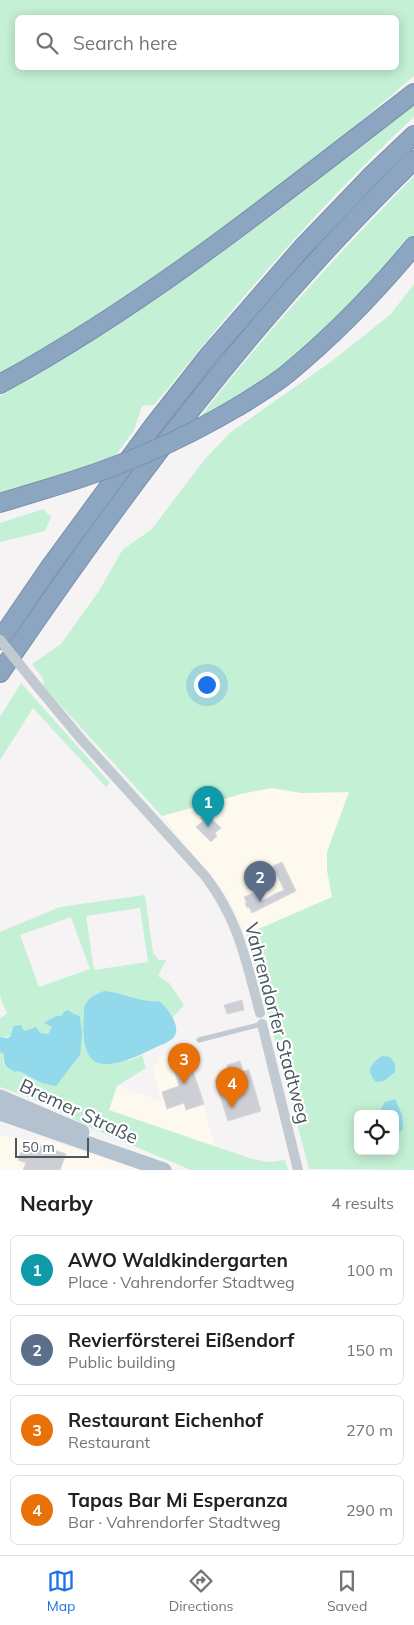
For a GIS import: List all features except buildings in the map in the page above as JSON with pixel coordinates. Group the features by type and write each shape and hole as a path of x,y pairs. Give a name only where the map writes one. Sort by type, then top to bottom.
{"highway":[{"path":"0,384 70,344 154,289 198,258 414,94"},
{"path":"0,640 50,566 154,425 209,355 302,248 373,174 414,135"},
{"path":"0,673 63,580 134,482 235,354 321,255 414,160"},
{"path":"0,503 118,466 194,432 239,406 286,375 330,336 390,275 414,246"}],"main road":[{"name":"Bremer Straße","path":"0,1097 91,1136 141,1162"},
{"name":"Bremer Straße","path":"0,1113 164,1170"}],"street":[{"name":"Vahrendorfer Stadtweg","path":"0,640 81,739 216,890 237,930 260,1013"},
{"name":"Vahrendorfer Stadtweg","path":"262,1024 298,1170"}],"lane":[{"name":"Vahrendorfer Stadtweg","path":"260,1013 262,1024"},
{"path":"198,1040 262,1024"}],"shaded area":[{"path":"272,788 302,793 349,792 327,852 327,870 332,897 247,934 226,895 162,816 245,793"},
{"path":"189,1050 216,1149 101,1108 117,1086 161,1101 152,1065 159,1062 158,1057"},
{"path":"0,1135 37,1141 40,1137 138,1170 0,1170"}],"green space":[{"path":"0,0 414,0 414,76 285,185 128,297 0,378"},
{"path":"414,103 414,117 364,165 293,241 224,320 154,405 142,406 134,430 116,455 0,496 0,396 109,330 213,259 315,183"},
{"path":"414,176 414,235 380,274 327,330 288,364 251,389 201,416 304,293"},
{"path":"414,284 414,1170 309,1169 247,934 332,897 327,870 327,852 349,792 302,793 272,788 245,793 162,816 43,686 44,680 32,664 61,644 99,591 123,549 151,530 205,459 231,432 332,361 390,315"},
{"path":"43,509 51,517 45,531 0,542 0,523"},
{"path":"21,683 110,783 106,787 33,708 0,760 0,717"},
{"path":"145,895 153,953 159,960 166,960 158,976 169,983 184,1005 172,1018 159,1001 139,1001 129,996 96,994 88,1000 84,1008 86,1051 103,1064 131,1060 142,1055 146,1068 117,1086 109,1110 252,1159 269,1162 285,1160 288,1170 191,1170 91,1128 36,1100 0,1087 0,1052 4,1054 3,1063 7,1068 15,1072 19,1071 42,1083 64,1075 78,1055 81,1041 80,1016 65,1011 61,1016 56,1016 45,1023 52,1027 48,1034 41,1034 33,1027 24,1031 22,1027 9,1036 0,1037 0,1018 7,1014 0,996 0,932 60,907","holes":["140,908 148,962 94,970 86,916","71,917 90,969 39,987 20,935"]}],"water":[{"path":"104,991 145,1000 159,1001 166,1008 175,1023 176,1033 174,1037 164,1044 121,1062 103,1064 96,1062 90,1057 85,1046 84,1008 91,997"},
{"path":"68,1010 80,1016 82,1034 80,1055 56,1086 42,1083 7,1067 4,1063 4,1054 0,1052 0,1037 10,1037 14,1026 21,1025 24,1031 36,1027 40,1033 48,1034 52,1027 44,1023 56,1016 61,1016"},
{"path":"382,1056 390,1057 395,1064 395,1072 384,1081 376,1082 370,1071 372,1064"},
{"path":"395,1099 402,1115 403,1129 399,1133 399,1110 380,1110 385,1102"}],"place":[{"name":"AWO Waldkindergarten","path":"208,827"},
{"name":"Revierförsterei Eißendorf","path":"260,902"},
{"name":"Restaurant Eichenhof","path":"184,1084"},
{"name":"Tapas Bar Mi Esperanza","path":"232,1108"}]}
